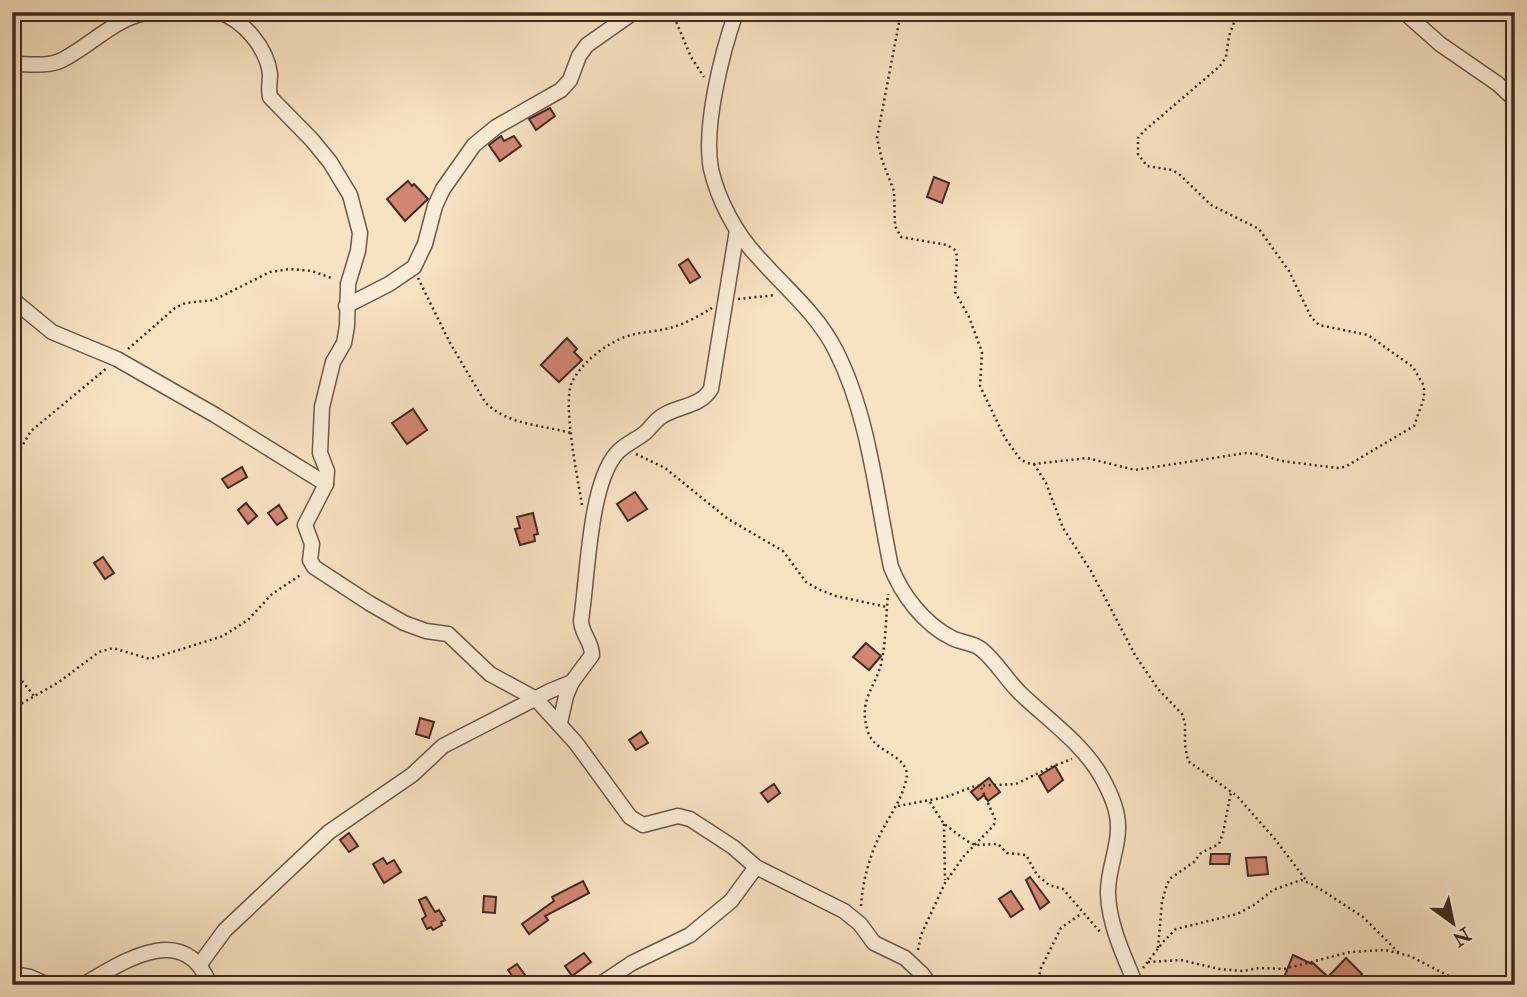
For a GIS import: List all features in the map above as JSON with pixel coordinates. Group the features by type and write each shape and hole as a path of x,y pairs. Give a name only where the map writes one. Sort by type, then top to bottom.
{"street":[{"path":"12,64 51,63 61,60 112,25 149,12"},
{"path":"218,12 229,15 247,30 266,60 270,75 270,97 318,147 350,195 360,233 358,251 348,284 344,343 333,362 322,407 320,453 327,471 327,484 305,524 312,544 310,560 314,567 404,623 425,631 448,634 490,674 536,699 560,723 630,817 643,825 678,816 690,819 733,847 756,867 844,911 860,924 874,943 905,958 930,985"},
{"path":"346,306 389,284 414,267 425,244 439,197 474,145 496,127 561,90 570,80 579,56 587,45 634,12"},
{"path":"736,12 723,51 715,98 709,148 712,170 737,230 755,255 815,317 843,367 856,404 891,566 902,592 926,619 953,639 980,648 1017,691 1085,754 1102,777 1116,813 1118,828 1109,873 1111,916 1135,982"},
{"path":"1404,12 1440,44 1498,84 1515,100"},
{"path":"560,723 572,682 592,655 590,642 581,629 581,620 595,509 603,474 621,448 647,431 661,416 707,396 714,373 737,230"},
{"path":"12,299 52,332 117,359 327,484"},
{"path":"200,964 225,930 329,832 412,775 443,746 559,686 572,682"},
{"path":"599,985 632,963 690,935 731,901 756,867"},
{"path":"83,985 127,959 160,949 182,953 200,964 210,985"},
{"path":"12,974 30,977 48,985"}],"path":[{"path":"672,12 691,57 715,98"},
{"path":"901,12 877,138 896,199 894,219 897,233 901,237 947,245 955,250 955,292 974,328 982,352 980,386 1005,438 1015,452 1027,463 1087,458 1135,470 1245,453 1282,461 1345,467 1410,430 1419,415 1424,398 1424,386 1413,366 1367,335 1319,325 1311,317 1289,271 1259,229 1211,205 1172,170 1147,166 1141,161 1136,145 1138,138 1220,66 1226,57 1229,36 1238,12"},
{"path":"414,267 427,301 485,402 493,410 516,421 571,433"},
{"path":"12,463 31,431 174,308 185,303 214,300 270,272 290,269 312,271 348,284"},
{"path":"583,513 571,433 569,396 572,382 592,358 604,348 626,337 677,326 724,302 760,295 784,297"},
{"path":"621,448 665,468 728,519 783,551 806,582 836,596 887,607"},
{"path":"1034,464 1046,483 1063,528 1091,571 1135,655 1153,683 1182,714 1188,761 1231,792 1274,838 1306,880 1363,917 1399,953"},
{"path":"860,924 862,889 868,864 906,783 906,768 873,743 867,728 865,706 882,660 891,566"},
{"path":"12,709 59,682 99,652 113,648 149,659 223,636 248,620 283,585 314,567"},
{"path":"12,668 34,696"},
{"path":"897,806 930,802 980,785 1016,784 1085,754"},
{"path":"916,968 921,935 945,883 995,822 980,785"},
{"path":"1158,949 1161,902 1167,884 1201,853 1219,844 1231,792"},
{"path":"930,802 944,824 975,845 998,845 1007,853 1026,855 1037,875 1049,885 1063,888 1103,935"},
{"path":"944,824 945,883"},
{"path":"1135,982 1176,929 1237,914 1285,884 1306,880"},
{"path":"1037,985 1041,968 1061,928 1082,913"},
{"path":"1148,962 1181,960 1206,968 1243,971 1259,968 1283,969 1350,952 1385,950 1441,970 1466,985"}],"building":[{"path":"550,108 555,116 536,130 529,119"},
{"path":"501,136 504,141 514,136 521,146 500,161 489,145"},
{"path":"934,177 949,183 942,203 927,197"},
{"path":"408,181 428,199 405,221 387,199"},
{"path":"688,259 700,277 690,283 679,265"},
{"path":"567,338 577,349 574,352 582,360 559,382 541,365"},
{"path":"413,409 427,430 407,444 392,423"},
{"path":"242,467 247,477 228,488 222,479"},
{"path":"635,492 647,509 628,521 617,504"},
{"path":"246,503 257,516 248,524 238,510"},
{"path":"279,505 287,518 277,525 268,513"},
{"path":"533,513 538,534 534,535 535,541 520,545 515,529 520,528 517,517"},
{"path":"103,557 114,573 105,579 94,563"},
{"path":"866,643 881,656 869,670 853,657"},
{"path":"420,718 434,722 429,738 416,734"},
{"path":"641,732 648,743 636,750 629,740"},
{"path":"1055,766 1063,780 1048,792 1039,776"},
{"path":"989,778 1000,792 988,801 984,795 978,800 971,792"},
{"path":"774,784 780,793 768,802 761,793"},
{"path":"349,833 358,846 349,852 340,840"},
{"path":"1211,854 1230,854 1229,864 1210,864"},
{"path":"1266,857 1268,874 1248,876 1246,858"},
{"path":"383,858 387,864 394,860 401,872 384,883 373,864"},
{"path":"1030,877 1049,902 1040,909 1026,880"},
{"path":"583,881 589,893 545,916 548,920 529,934 522,924 554,901 552,897"},
{"path":"1011,891 1023,909 1011,917 999,899"},
{"path":"484,896 496,897 495,913 483,912"},
{"path":"426,897 435,912 439,910 445,920 433,930 431,927 427,929 422,919 426,916 419,900"},
{"path":"584,953 591,962 572,976 565,966"},
{"path":"1293,955 1313,963 1328,977 1346,958 1362,974 1351,985 1281,985"},
{"path":"517,964 528,979 519,985 508,970"}]}
